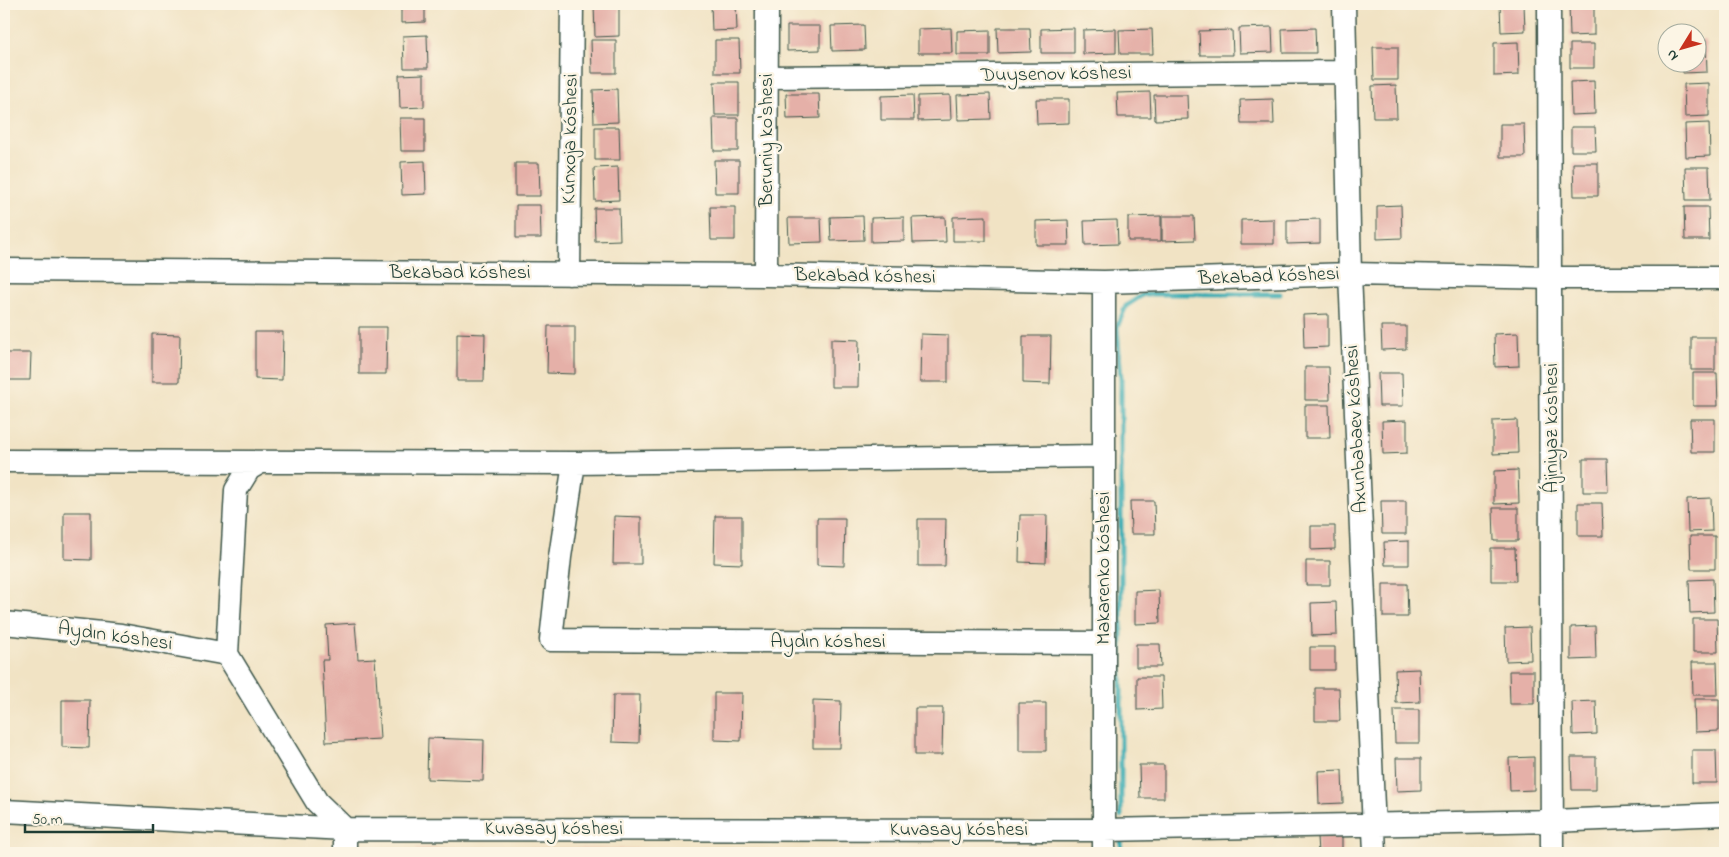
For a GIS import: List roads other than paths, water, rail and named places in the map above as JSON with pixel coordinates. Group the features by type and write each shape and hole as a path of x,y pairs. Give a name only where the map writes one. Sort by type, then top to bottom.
{"street":[{"name":"Kúnxoja kóshesi","path":"570,274 572,4"},
{"name":"Beruniy ko'shesi","path":"766,275 767,4"},
{"name":"Axunbabaev kóshesi","path":"1344,4 1350,274 1375,853"},
{"name":"Ájiniyaz kóshesi","path":"1549,4 1552,853"},
{"name":"Duysenov kóshesi","path":"767,78 1345,72"},
{"name":"Bekabad kóshesi","path":"4,270 766,275 1104,282 1350,274 1551,278 1725,278"},
{"name":"Makarenko kóshesi","path":"1104,282 1104,853"},
{"path":"4,461 574,463 1104,456"},
{"path":"261,462 249,469 236,490 226,654 317,802 345,829 345,853"},
{"name":"Aydın kóshesi","path":"574,463 560,558 551,640 1104,643"},
{"name":"Aydın kóshesi","path":"4,623 121,635 226,654"},
{"name":"Kuvasay kóshesi","path":"4,811 345,829 1104,830 1552,821 1725,814"}],"waterway":[{"path":"1121,816 1121,379 1117,327 1126,306 1144,294 1280,294"},
{"path":"1121,842 1122,853"}]}
